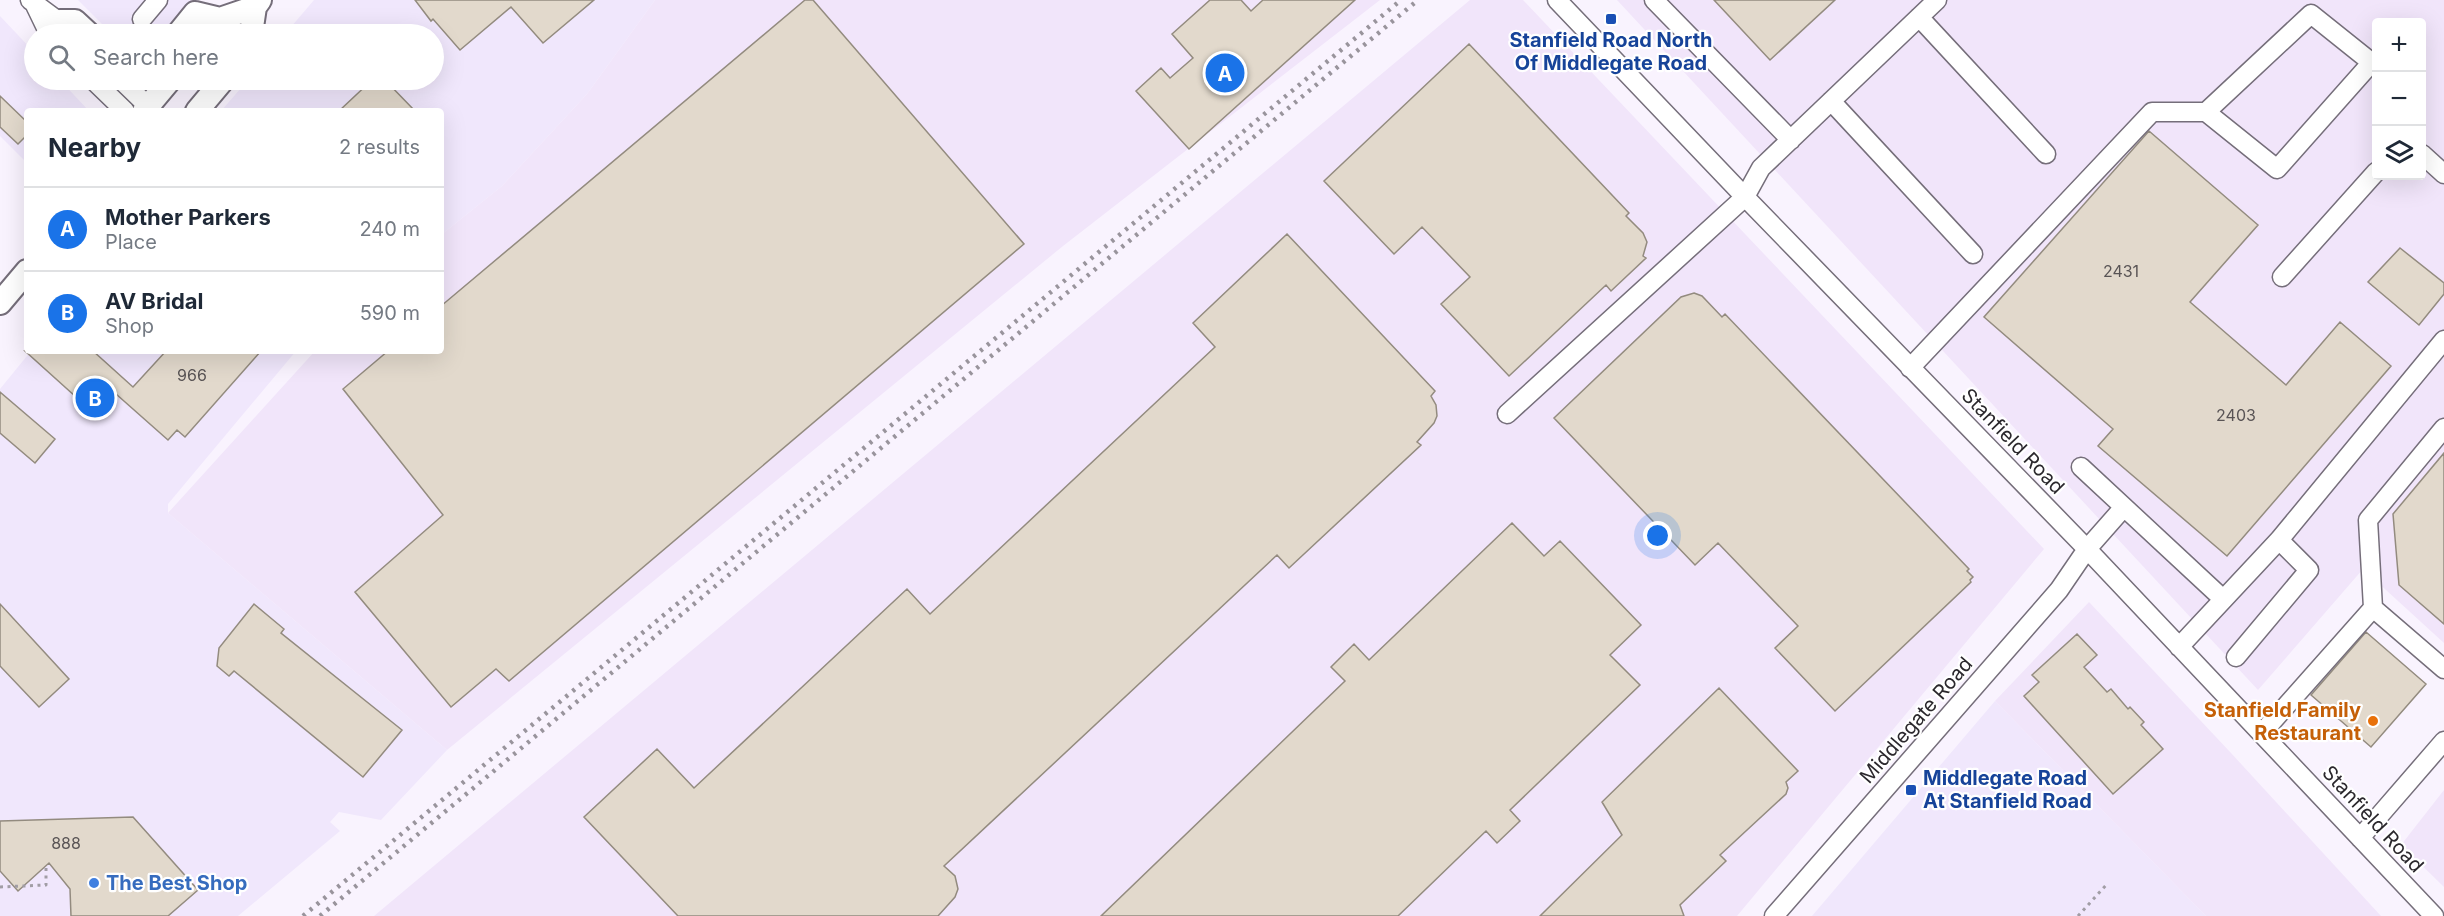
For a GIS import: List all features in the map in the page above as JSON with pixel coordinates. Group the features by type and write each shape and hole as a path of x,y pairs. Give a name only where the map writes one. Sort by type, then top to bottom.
{"main road":[{"path":"220,24 257,4"},
{"path":"253,24 257,4"},
{"path":"186,24 195,14 210,24"},
{"path":"150,108 163,90"},
{"path":"200,108 215,90"},
{"path":"0,303 24,275"}],"street":[{"path":"142,19 158,0"},
{"path":"1654,0 1791,140"},
{"path":"1507,414 1744,197 1761,168 1937,0"},
{"path":"32,3 55,24"},
{"name":"Stanfield Road","path":"1567,4 1744,197 2087,549 2434,916"},
{"path":"2206,112 2311,14 2372,62"},
{"path":"1919,17 2046,154"},
{"path":"1911,368 2152,112 2206,112 2277,169 2372,66"},
{"path":"103,90 122,108"},
{"path":"131,90 148,108"},
{"path":"1831,101 1973,254"},
{"path":"2426,158 2444,174"},
{"path":"2282,277 2372,176"},
{"path":"2179,646 2279,540 2444,340"},
{"path":"2262,733 2373,608 2368,520 2444,428"},
{"path":"2081,467 2223,599"},
{"name":"Middlegate Road","path":"1774,916 2059,590 2087,549 2124,507"},
{"path":"2236,657 2309,570 2279,540"},
{"path":"2373,608 2444,669"},
{"path":"2360,838 2444,741"}],"path":[{"path":"0,887 46,885 46,866"},
{"path":"2078,916 2108,883"}],"shaded area":[{"path":"78,0 194,0 174,24 102,24"},
{"path":"314,0 655,0 587,94 502,186 444,233 444,108 224,108 239,90 444,90 444,24 294,24"},
{"path":"655,0 1380,0 1063,246 447,750 168,513 312,354 444,354 444,233 502,186 587,94"},
{"path":"1470,0 1523,0 2044,549 1737,916 374,916"},
{"path":"1617,0 2444,0 2444,643 2363,569 2258,690"},
{"path":"0,16 24,41 24,90 69,90 86,108 24,108 24,160 0,136"},
{"path":"29,354 293,354 168,504 168,513 447,750 381,820 339,812 330,822 340,831 238,916 0,916 0,389"},
{"path":"2089,602 2381,916 2206,916 1995,701"},
{"path":"1995,701 2206,916 1812,916"},
{"path":"2444,790 2444,887 2401,845"}],"building":[{"path":"415,0 594,0 543,43 511,7 460,50 444,32 444,24 437,24 433,19 431,21"},
{"path":"805,0 813,0 1024,244 509,681 496,669 451,707 355,592 443,515 343,389 384,354 444,354 444,303"},
{"path":"1210,0 1241,0 1251,11 1263,0 1355,0 1189,149 1136,91 1161,68 1170,78 1193,58 1172,34"},
{"path":"1714,0 1835,0 1770,60"},
{"path":"1469,44 1629,213 1626,216 1643,233 1647,242 1643,256 1646,258 1611,291 1606,285 1509,376 1441,304 1470,277 1422,227 1394,254 1324,181"},
{"path":"361,90 395,90 412,108 342,108"},
{"path":"0,96 24,119 24,138 18,144 0,127"},
{"path":"2149,131 2258,225 2190,302 2286,385 2340,322 2391,366 2227,556 2098,446 2113,429 1984,317"},
{"path":"1287,234 1435,391 1431,396 1436,405 1437,416 1434,423 1417,442 1421,445 1289,568 1277,555 944,866 955,876 958,889 955,897 938,916 678,916 584,817 657,749 694,788 907,589 930,614 1215,347 1193,323"},
{"path":"2400,248 2444,283 2444,294 2419,325 2368,282"},
{"path":"1694,293 1702,296 1722,317 1725,314 1969,569 1967,571 1973,577 1971,582 1835,711 1775,648 1798,626 1718,543 1695,565 1554,418 1681,297"},
{"path":"28,354 96,354 133,387 163,354 258,354 185,437 177,430 168,440 116,394 96,415"},
{"path":"0,392 55,439 35,463 0,433"},
{"path":"2444,453 2444,624 2399,585 2393,514"},
{"path":"1512,523 1544,556 1560,541 1641,625 1610,655 1640,685 1510,810 1520,821 1497,843 1486,831 1398,916 1101,916 1345,681 1331,667 1354,644 1369,660"},
{"path":"0,604 69,679 39,707 0,666"},
{"path":"254,604 284,629 281,633 402,730 363,777 234,671 229,676 217,666 219,648"},
{"path":"2366,632 2426,684 2371,747 2311,695"},
{"path":"2077,634 2097,655 2084,667 2107,692 2111,689 2128,709 2130,707 2144,722 2141,725 2163,749 2113,794 2024,696 2039,682 2032,675"},
{"path":"1719,688 1798,771 1786,782 1788,788 1786,794 1720,855 1726,861 1680,905 1684,916 1540,916 1622,835 1602,802"},
{"path":"133,817 198,890 168,916 71,916 70,889 49,863 18,891 0,871 0,821"}],"railway":[{"path":"303,916 1401,0"},
{"path":"320,916 1418,0"}],"place":[{"name":"Stanfield Road North Of Middlegate Road","path":"1611,19"},
{"name":"Mother Parkers","path":"1225,73"},
{"name":"AV Bridal","path":"95,398"},
{"name":"Stanfield Family Restaurant","path":"2373,721"},
{"name":"Middlegate Road At Stanfield Road","path":"1911,790"},
{"name":"The Best Shop","path":"94,883"}]}
